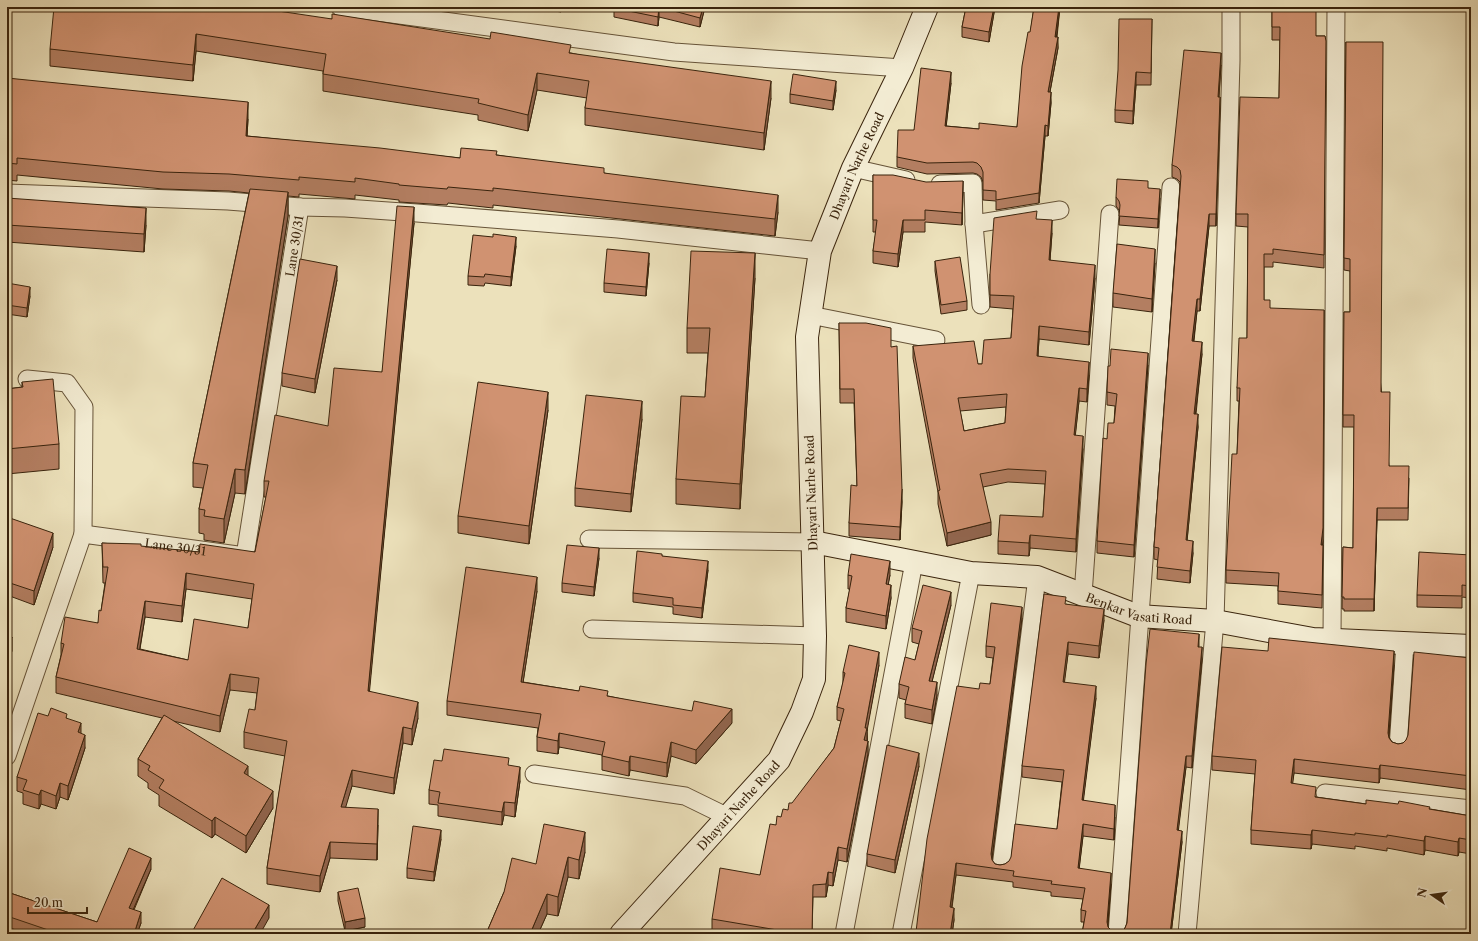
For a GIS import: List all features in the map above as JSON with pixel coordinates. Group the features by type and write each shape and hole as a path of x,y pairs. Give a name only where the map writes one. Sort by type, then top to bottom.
{"street":[{"path":"340,7 674,52 902,68"},
{"name":"Dhayari Narhe Road","path":"629,933 728,817 780,760 802,712 814,679 815,636 807,337 820,251 853,168 902,68 927,7"},
{"path":"1187,934 1215,621 1231,61 1231,7"},
{"path":"1332,640 1336,7"},
{"path":"853,168 922,183 973,183 974,224 981,305"},
{"path":"1116,934 1170,187"},
{"path":"7,193 228,201 300,207 417,213 618,229 820,251"},
{"name":"Lane 30/31","path":"82,534 245,556 300,207"},
{"path":"974,224 1060,210"},
{"path":"1083,595 1110,214"},
{"path":"810,315 936,340"},
{"path":"7,756 82,534 84,407 67,383 27,379"},
{"path":"588,539 813,542"},
{"name":"Benkar Vasati Road","path":"813,542 971,573 1037,578 1138,616 1215,621 1313,639 1471,646"},
{"path":"844,934 914,562"},
{"path":"902,934 971,573"},
{"path":"1001,867 1037,578"},
{"path":"592,629 815,636"},
{"path":"1398,748 1405,643"},
{"path":"534,774 685,796 728,817"},
{"path":"1325,794 1471,809"}],"building":[{"path":"54,7 251,7 332,19 332,14 490,39 491,32 571,45 569,53 771,81 764,133 585,108 589,81 537,73 528,115 478,103 479,99 323,74 326,54 196,34 193,65 50,49"},
{"path":"659,7 658,17 614,8"},
{"path":"659,7 703,7 700,18"},
{"path":"966,7 994,7 989,32 962,27"},
{"path":"1034,7 1059,7 1055,37 1058,37 1048,92 1051,92 1048,126 1045,125 1039,193 996,200 996,191 983,190 983,172 977,163 927,163 897,157 898,130 914,130 921,68 951,72 945,126 979,129 979,123 1017,127 1022,66"},
{"path":"1272,7 1316,7 1316,36 1325,36 1326,41 1324,255 1273,249 1273,254 1264,254 1264,300 1270,300 1270,308 1324,310 1323,528 1321,545 1323,545 1322,595 1278,591 1279,573 1226,570 1232,454 1237,454 1240,388 1237,388 1239,338 1247,338 1248,214 1236,214 1240,97 1279,98 1280,27 1272,27"},
{"path":"1119,19 1152,19 1151,73 1136,72 1133,111 1115,110 1118,70"},
{"path":"1346,42 1383,42 1381,392 1390,392 1389,466 1409,466 1408,508 1377,508 1374,599 1344,599 1344,597 1342,597 1343,547 1353,548 1354,415 1343,415 1344,312 1350,312 1350,259 1344,258"},
{"path":"1184,50 1221,53 1218,97 1220,97 1216,214 1209,214 1200,299 1197,299 1192,341 1202,342 1194,414 1198,414 1186,540 1193,541 1190,571 1157,567 1159,548 1154,547 1181,176 1180,170 1172,165"},
{"path":"793,74 836,81 833,101 790,94"},
{"path":"7,78 248,102 246,136 380,148 460,158 461,148 497,151 496,155 604,168 604,173 778,195 775,219 493,188 493,191 448,187 447,189 399,185 355,178 355,182 299,177 299,180 229,174 163,172 17,158 17,164 7,163"},
{"path":"873,175 893,175 926,182 963,181 962,213 925,210 925,220 903,220 898,254 873,251 877,220 873,220"},
{"path":"1117,179 1148,181 1148,188 1160,189 1158,219 1119,216 1120,205 1116,197"},
{"path":"250,189 288,192 245,470 235,469 224,519 204,516 205,510 199,509 208,465 193,463"},
{"path":"7,198 146,208 144,234 7,225"},
{"path":"397,206 414,207 368,691 418,702 412,729 403,727 394,778 352,770 341,807 378,809 377,844 330,842 320,876 267,868 287,741 244,732 249,709 255,710 259,678 230,674 220,716 56,677 64,644 61,643 65,617 98,623 99,610 101,611 108,567 103,567 102,543 141,544 141,546 199,552 200,544 255,552 269,481 264,481 275,415 328,426 334,368 382,372","holes":["186,573 254,584 248,628 194,619 188,660 137,649 145,601 182,606"]},
{"path":"1037,211 1036,219 1052,220 1049,260 1095,265 1089,332 1039,326 1037,356 1089,362 1087,389 1079,388 1074,435 1083,436 1076,539 1030,535 1029,543 998,541 1000,515 1043,517 1046,471 1008,469 980,474 991,522 947,533 938,491 940,490 913,346 974,341 978,364 982,364 984,340 1011,338 1014,296 990,295 994,218","holes":["1007,394 1005,423 964,431 958,398"]},
{"path":"493,234 516,237 511,277 485,274 484,277 468,276 473,235 493,237"},
{"path":"1117,244 1155,249 1152,299 1113,293"},
{"path":"607,249 649,253 646,287 604,283"},
{"path":"691,251 755,253 740,484 676,479 681,396 705,397 710,328 687,328"},
{"path":"960,257 967,301 941,305 935,261"},
{"path":"300,259 337,266 315,379 282,373"},
{"path":"7,283 30,287 27,308 7,305"},
{"path":"839,323 866,323 891,328 891,347 897,346 902,489 900,527 849,523 851,485 857,486 854,389 840,389"},
{"path":"1111,349 1148,353 1134,545 1097,541 1103,438 1107,439 1108,423 1114,423 1117,394 1107,392 1108,366 1110,366"},
{"path":"53,379 59,444 7,449 7,389 23,387 22,382"},
{"path":"478,382 548,392 529,526 458,516"},
{"path":"586,395 642,401 631,494 575,488"},
{"path":"7,517 53,533 34,591 7,582"},
{"path":"567,545 599,548 594,587 562,583"},
{"path":"637,551 662,554 662,556 708,561 702,608 673,605 673,598 633,593"},
{"path":"1419,552 1471,555 1471,586 1462,585 1462,596 1417,595"},
{"path":"851,554 890,561 886,584 891,585 886,616 846,608 852,576 848,575"},
{"path":"466,567 537,577 521,682 579,691 580,686 608,691 607,696 692,711 694,701 732,709 696,750 671,742 667,763 630,756 629,762 602,756 605,742 559,733 558,741 537,737 541,714 447,701"},
{"path":"923,585 951,592 929,681 937,682 932,710 905,704 909,687 899,684 905,657 915,660 922,631 912,628"},
{"path":"1044,594 1066,597 1065,604 1104,609 1099,646 1068,642 1063,682 1096,686 1082,800 1115,805 1114,829 1083,824 1078,868 1111,873 1107,922 1108,927 1116,932 1121,932 1127,923 1146,664 1150,629 1199,634 1198,647 1202,647 1192,756 1186,756 1177,830 1182,831 1170,934 1082,934 1086,911 1081,910 1085,888 1051,884 1052,881 1013,876 1014,871 956,863 950,907 954,908 950,934 916,932 927,839 957,686 979,689 980,683 990,684 995,647 986,646 991,603 1022,607 991,854 992,860 995,864 1000,865 1009,861 1011,857 1015,824 1057,829 1064,770 1022,766"},
{"path":"7,635 12,637 7,651"},
{"path":"1269,638 1394,651 1388,733 1392,742 1398,744 1403,743 1408,735 1414,652 1471,658 1471,776 1380,765 1379,769 1294,759 1291,783 1316,787 1315,797 1366,804 1366,800 1398,804 1399,801 1430,807 1429,809 1471,816 1471,840 1459,838 1458,842 1425,836 1424,841 1387,835 1387,837 1355,833 1355,835 1312,830 1311,835 1251,830 1256,760 1212,756 1222,647 1268,651"},
{"path":"849,645 879,652 865,728 867,728 864,740 868,741 847,849 838,847 833,873 828,872 826,884 813,885 812,934 801,934 712,919 720,868 760,875 770,824 776,825 777,816 781,817 783,809 788,810 789,803 792,803 834,748 844,709 837,707 845,673 843,672"},
{"path":"51,708 67,714 66,718 81,723 78,732 85,735 68,786 60,783 56,796 41,790 39,795 23,790 27,780 17,777 38,713 48,716"},
{"path":"164,715 248,766 244,773 273,791 246,836 215,817 212,821 159,788 164,780 148,770 150,766 138,759"},
{"path":"887,745 919,753 895,860 867,854"},
{"path":"444,749 509,758 508,765 520,767 515,803 504,802 502,812 438,803 440,792 429,790 434,760 442,761"},
{"path":"544,824 585,832 579,860 568,857 558,897 547,894 530,934 486,934 504,892 512,858 536,864"},
{"path":"413,826 441,830 434,872 407,868"},
{"path":"129,848 151,858 129,908 141,912 134,934 60,934 7,916 7,892 97,922"},
{"path":"222,878 269,905 252,934 191,934"},
{"path":"358,888 365,918 345,922 338,892"}]}
